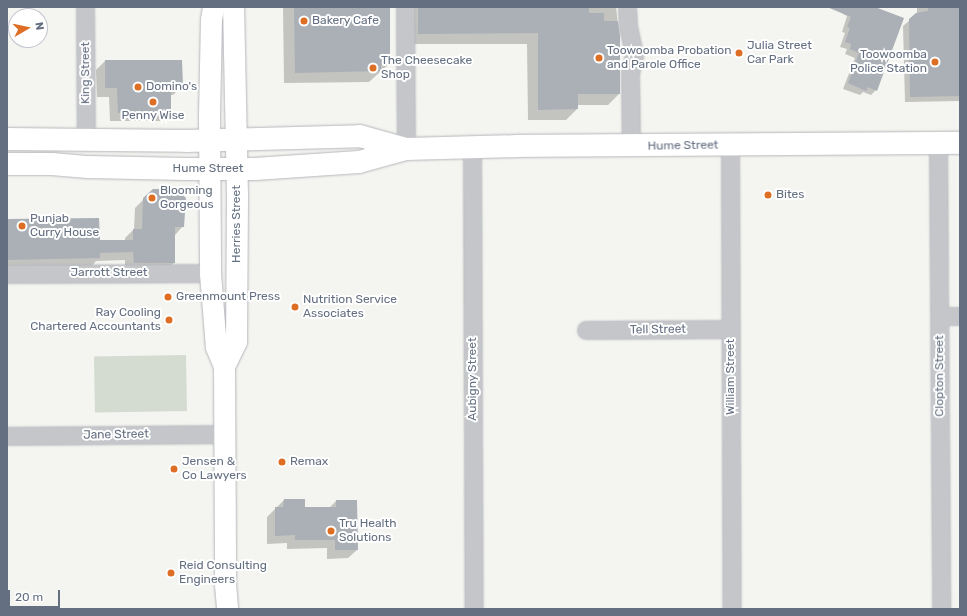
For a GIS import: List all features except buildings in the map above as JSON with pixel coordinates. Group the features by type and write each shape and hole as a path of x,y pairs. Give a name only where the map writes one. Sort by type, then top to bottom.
{"highway":[{"name":"Hume Street","path":"7,139 209,140 360,136 406,149"},
{"name":"Hume Street","path":"7,164 52,164 93,168 237,169 359,162 406,149 472,149 518,146 960,144"}],"main road":[{"name":"Herries Street","path":"213,7 211,20 209,140 210,273 216,347 224,366 224,609"},
{"name":"Herries Street","path":"224,366 236,341 237,169 233,7"},
{"name":"Herries Street","path":"225,584 227,609"}],"street":[{"name":"King Street","path":"85,7 86,140"},
{"path":"406,7 406,149"},
{"path":"627,7 628,26 634,50 630,74 631,146"},
{"name":"Clopton Street","path":"938,144 941,609"},
{"name":"William Street","path":"730,145 732,609"},
{"name":"Aubigny Street","path":"472,149 474,609"},
{"name":"Jarrott Street","path":"7,274 210,273"},
{"path":"940,316 960,316"},
{"name":"Tell Street","path":"586,330 730,329"},
{"name":"Jane Street","path":"7,436 224,434"}],"shaded area":[{"path":"186,355 187,411 95,413 94,357"}],"place":[{"name":"Bakery Cafe","path":"304,21"},
{"name":"Julia Street Car Park","path":"739,53"},
{"name":"Toowoomba Probation and Parole Office","path":"599,58"},
{"name":"Toowoomba Police Station","path":"935,62"},
{"name":"The Cheesecake Shop","path":"373,68"},
{"name":"Domino's","path":"138,87"},
{"name":"Penny Wise","path":"153,102"},
{"name":"Bites","path":"768,195"},
{"name":"Blooming Gorgeous","path":"152,198"},
{"name":"Punjab Curry House","path":"22,226"},
{"name":"Greenmount Press","path":"168,297"},
{"name":"Nutrition Service Associates","path":"295,307"},
{"name":"Ray Cooling Chartered Accountants","path":"169,320"},
{"name":"Remax","path":"282,462"},
{"name":"Jensen & Co Lawyers","path":"174,469"},
{"name":"Tru Health Solutions","path":"331,531"},
{"name":"Reid Consulting Engineers","path":"171,573"}]}
